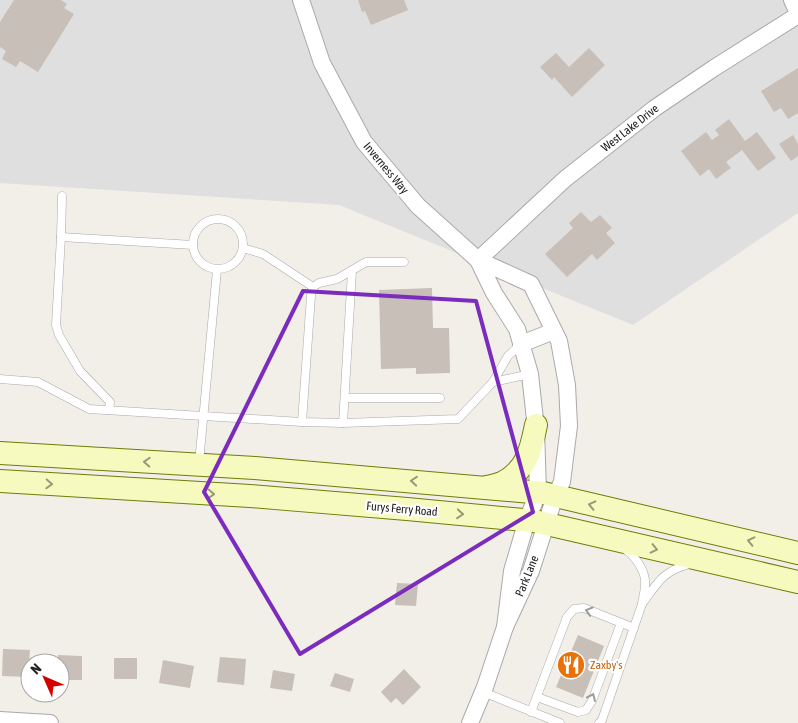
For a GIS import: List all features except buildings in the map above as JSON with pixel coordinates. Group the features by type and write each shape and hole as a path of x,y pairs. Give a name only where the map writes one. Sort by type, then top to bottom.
{"main road":[{"path":"484,488 502,483 520,470 531,450 536,425"},
{"path":"0,454 255,468 546,494 798,552"},
{"name":"Furys Ferry Road","path":"0,481 250,496 537,522 798,582"}],"street":[{"name":"Inverness Way","path":"301,0 322,62 364,142 418,206 478,260 531,284 559,342 567,385 569,426 562,482 546,494"},
{"path":"792,0 798,14"},
{"name":"West Lake Drive","path":"478,260 564,179 655,108 798,14"},
{"name":"Inverness Way","path":"478,260 494,293 517,330 530,374 546,494 537,522"},
{"path":"521,344 554,331"},
{"name":"Park Lane","path":"470,723 483,692 504,627 512,571 537,522"},
{"path":"0,720 50,723"}],"lane":[{"path":"62,196 56,325 60,336 80,371 110,402 109,410"},
{"path":"217,219 225,220 232,223 238,229 242,236 243,248 239,260 226,269 217,270 202,264 196,257 193,249 193,240 201,225 217,219"},
{"path":"61,237 193,244"},
{"path":"243,248 263,254 313,287"},
{"path":"302,422 313,287 319,283 337,279 366,262 404,262"},
{"path":"199,465 217,270"},
{"path":"343,423 352,271"},
{"path":"0,379 38,382 89,409 302,422 343,423 458,418 493,382 508,356 521,344"},
{"path":"493,382 530,374"},
{"path":"345,398 440,398"},
{"path":"599,723 602,720 642,604 645,580 638,563 629,551 602,536"},
{"path":"642,604 665,575 676,568 706,561"},
{"path":"531,712 567,617 574,609 584,608 634,628"},
{"path":"537,697 578,712 586,710 592,701 621,622"},
{"path":"483,692 560,723"},
{"path":"537,723 540,715"}],"highlighted area":[{"path":"303,291 476,301 533,512 300,654 204,492"}],"shaded area":[{"path":"0,0 798,0 798,213 633,325 339,205 0,183"}],"place":[{"name":"Zaxby's","path":"571,665"}]}
